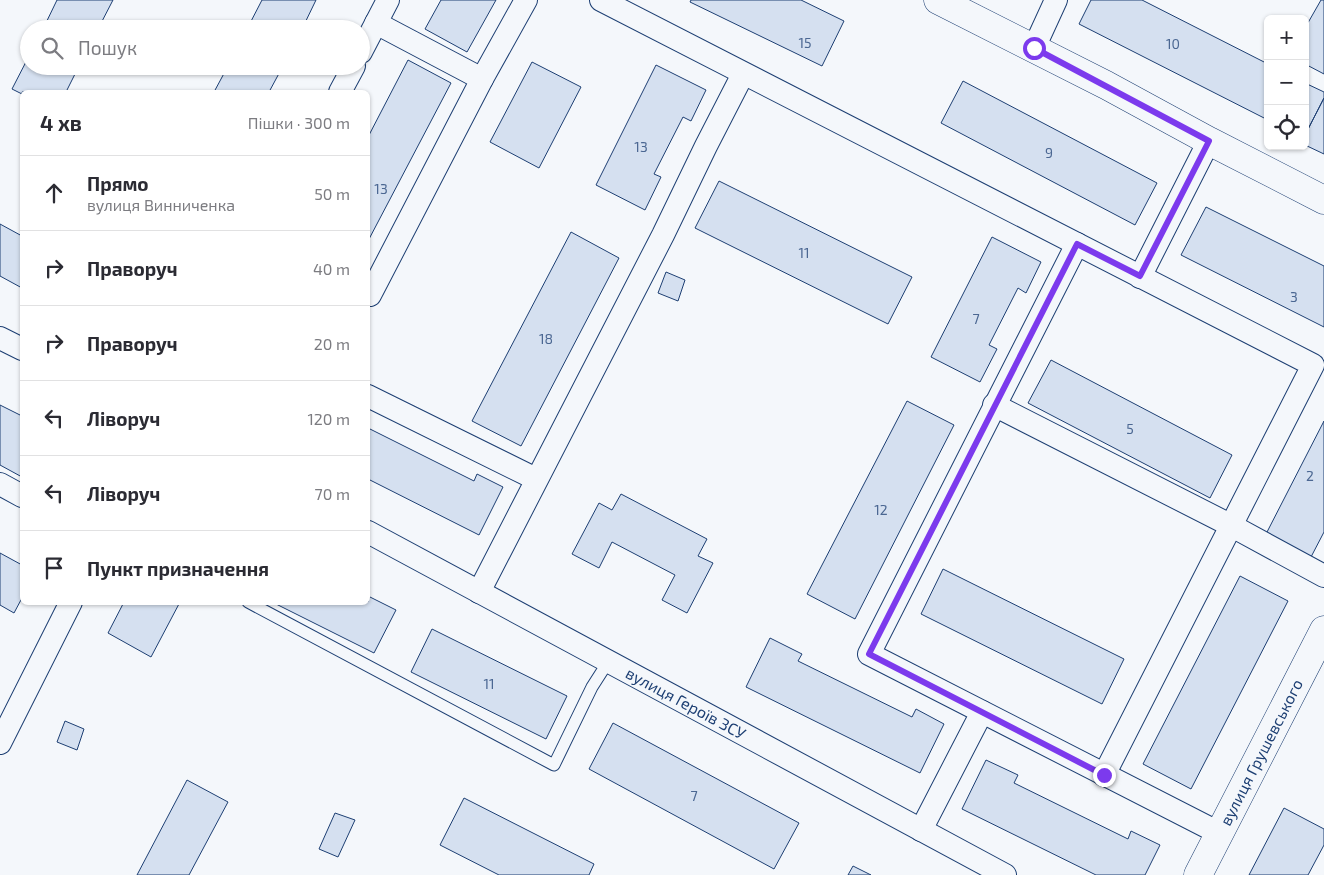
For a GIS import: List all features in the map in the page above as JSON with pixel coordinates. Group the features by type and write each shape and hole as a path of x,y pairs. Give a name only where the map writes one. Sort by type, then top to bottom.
{"street":[{"path":"370,35 388,0"},
{"path":"370,292 482,79 526,0"},
{"path":"601,0 1313,365 1104,775"},
{"path":"938,0 1034,48 1324,200"},
{"path":"1034,48 1056,0"},
{"path":"376,23 482,79"},
{"path":"478,592 664,235 743,74"},
{"path":"341,90 349,75"},
{"path":"1140,276 1209,141"},
{"path":"1077,244 869,654 1219,833"},
{"path":"0,338 20,348"},
{"path":"370,397 536,479"},
{"path":"994,405 1232,526 1324,576"},
{"path":"0,484 20,495"},
{"name":"вулиця Героїв ЗСУ","path":"370,533 1005,875"},
{"path":"0,743 69,605"},
{"name":"вулиця Грушевського","path":"1198,875 1324,630"},
{"path":"921,830 982,712"}],"lane":[{"path":"254,605 554,765 592,687 608,662"}],"building":[{"path":"57,0 113,0 103,20 47,20"},
{"path":"262,0 316,0 306,20 252,20"},
{"path":"441,0 496,0 467,52 425,29"},
{"path":"691,0 801,0 844,21 822,66 690,2"},
{"path":"1091,0 1142,0 1264,62 1264,118 1079,24"},
{"path":"1321,0 1324,0 1324,74 1309,66 1309,21"},
{"path":"408,60 451,83 370,237 370,133"},
{"path":"532,62 581,87 539,168 490,142"},
{"path":"656,65 706,90 691,121 683,117 654,174 661,177 645,210 596,185"},
{"path":"20,73 20,75 74,75 67,90 20,90 20,93 12,89"},
{"path":"223,75 278,75 270,90 215,90"},
{"path":"963,81 1157,183 1135,225 941,123"},
{"path":"1309,85 1324,92 1324,98 1309,127"},
{"path":"1324,98 1324,154 1309,147 1309,127"},
{"path":"719,181 912,277 888,324 695,228"},
{"path":"1206,207 1324,266 1324,327 1181,255"},
{"path":"0,224 20,235 20,287 0,276"},
{"path":"571,232 619,258 521,446 472,421"},
{"path":"992,237 1041,262 1026,293 1018,288 989,345 997,349 980,382 931,357"},
{"path":"666,272 685,280 678,301 658,293"},
{"path":"1051,360 1232,455 1210,498 1028,403"},
{"path":"907,401 954,425 855,619 807,594"},
{"path":"0,405 20,415 20,476 0,465"},
{"path":"1324,421 1324,532 1311,557 1266,534"},
{"path":"370,429 474,481 477,474 503,487 479,535 370,480"},
{"path":"621,494 707,539 698,556 713,563 687,613 662,600 675,575 612,542 599,568 572,554 599,503 612,510"},
{"path":"0,553 20,564 20,602 14,613 0,605"},
{"path":"943,569 1124,659 1102,704 921,614"},
{"path":"1240,576 1288,601 1191,789 1143,764"},
{"path":"370,597 396,610 374,653 278,605 370,605"},
{"path":"122,605 178,605 151,657 108,633"},
{"path":"432,629 567,696 546,739 411,672"},
{"path":"770,638 802,654 798,661 912,717 916,709 944,724 920,773 746,687"},
{"path":"65,721 84,729 77,750 57,742"},
{"path":"613,723 799,823 774,869 589,769"},
{"path":"986,760 1018,775 1014,783 1128,839 1131,831 1160,845 1145,875 1096,875 962,809"},
{"path":"187,780 228,802 189,875 137,875"},
{"path":"464,798 594,864 589,875 499,875 440,845"},
{"path":"1284,808 1324,829 1324,845 1308,875 1249,875"},
{"path":"335,813 355,820 338,857 319,849"},
{"path":"853,866 871,875 848,875"}],"route":[{"path":"1034,48 1209,141 1140,276 1077,244 869,654 1104,775"}]}
